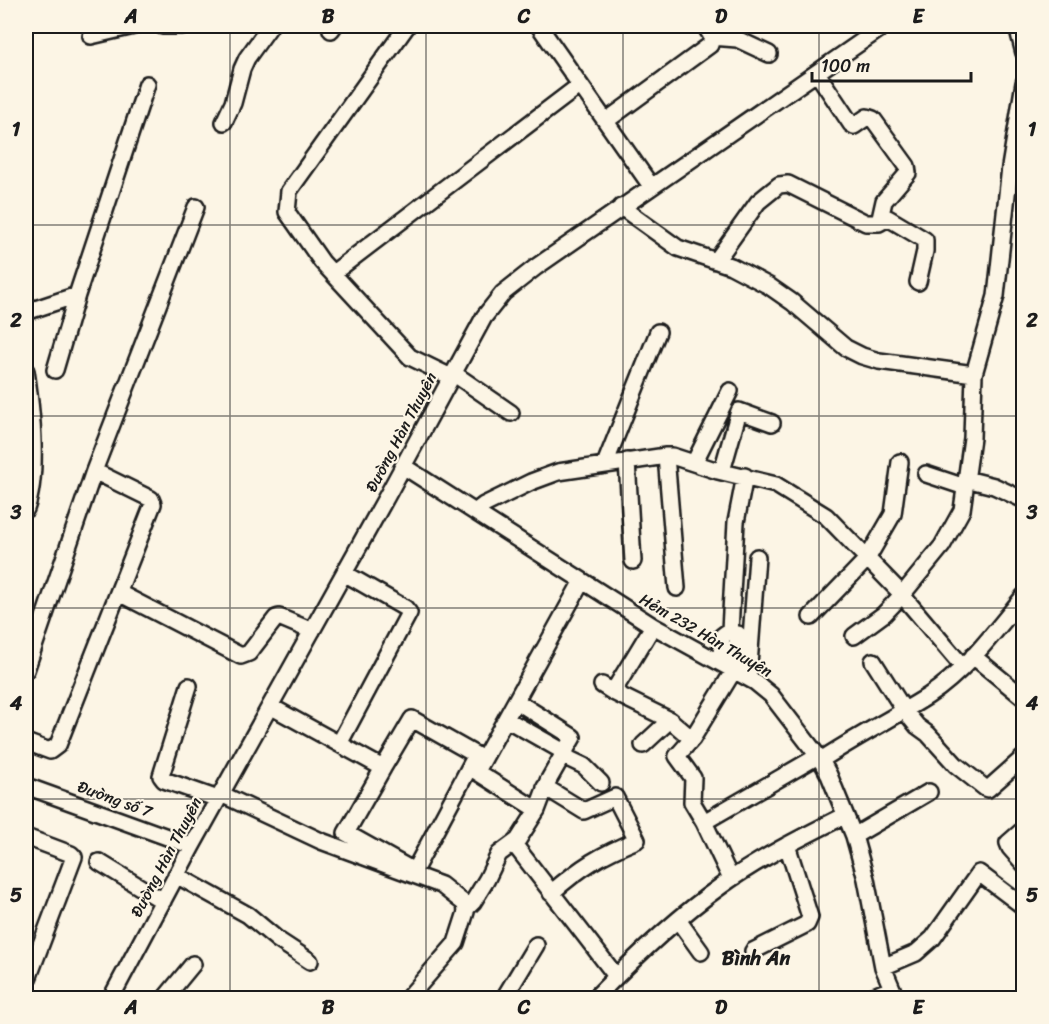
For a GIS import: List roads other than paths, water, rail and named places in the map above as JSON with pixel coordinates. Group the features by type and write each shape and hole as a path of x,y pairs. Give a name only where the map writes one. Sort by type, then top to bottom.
{"street":[{"path":"91,36 134,26"},
{"path":"164,26 182,26"},
{"path":"224,122 233,103 247,58 270,26"},
{"path":"407,26 289,191 287,212 333,273 410,357 452,375 511,413"},
{"path":"539,26 651,186"},
{"name":"Đường Hàn Thuyên","path":"111,999 176,875 452,375 484,318 503,293 621,207 884,26"},
{"path":"1017,26 1023,53"},
{"path":"606,121 710,45 709,31 737,39 769,54"},
{"path":"817,73 850,124 854,126 867,117 873,119 907,166 908,172 884,201 879,223"},
{"path":"854,636 884,614 902,595 942,546 962,510 972,438 974,374 996,296 1010,167 1023,83"},
{"path":"55,370 77,295 147,84"},
{"path":"333,273 580,85"},
{"path":"716,261 758,202 778,185 789,184 866,224 879,223 888,218 925,240 925,251 918,282"},
{"path":"26,670 94,471 196,207"},
{"path":"621,207 678,248 731,266 769,286 792,302 846,348 862,356 879,361 974,374"},
{"path":"26,312 77,295"},
{"path":"605,465 658,332"},
{"path":"26,371 32,424 28,492"},
{"path":"694,463 730,392"},
{"path":"722,471 740,411 772,423"},
{"path":"475,512 512,491 558,472 666,456 776,485 826,516 968,661 1023,698"},
{"path":"666,456 677,588"},
{"path":"627,461 633,561"},
{"path":"811,617 867,559 892,514 900,462"},
{"name":"Hẻm 232 Hàn Thuyên","path":"403,466 653,626 734,671 771,695 820,758 829,774 854,836 866,879 883,967 893,994"},
{"path":"26,742 50,751 58,746 151,511 153,501 94,471"},
{"path":"926,474 966,483 994,486 1023,500"},
{"path":"734,671 722,636 730,630 736,522 745,477"},
{"path":"731,879 692,802 693,778 677,756 692,739 734,671 757,557"},
{"path":"339,744 409,614 405,608 344,573"},
{"path":"420,877 582,581"},
{"path":"119,593 241,656 249,653 276,618 312,631"},
{"path":"704,822 929,695 968,661 1023,596"},
{"path":"653,626 608,688 670,720 692,739"},
{"path":"734,671 738,634"},
{"path":"873,661 903,710 956,765 985,788 988,789 1023,757"},
{"path":"189,686 161,776 165,780 219,797 321,841 420,877 450,891 467,908"},
{"path":"408,999 456,943 467,908 488,879 499,854 514,844 537,810 546,787 573,737 516,701"},
{"path":"270,706 383,768"},
{"path":"506,718 584,766 601,783"},
{"path":"412,719 476,755 414,871 346,833 383,768 412,719"},
{"path":"643,745 670,720"},
{"path":"477,771 537,810"},
{"name":"Đường số 7","path":"26,786 192,846"},
{"path":"546,787 584,811 615,797 637,840 603,854 575,872 551,893"},
{"path":"854,836 929,792"},
{"path":"595,999 616,976 678,920 731,879 787,845 844,816"},
{"path":"1023,829 1008,843 1023,864"},
{"path":"26,837 71,854 74,859 26,984"},
{"path":"514,844 616,976"},
{"path":"753,951 810,921 787,845"},
{"path":"99,862 163,901"},
{"path":"883,967 916,953 933,938 979,873 1023,907"},
{"path":"176,875 248,915 278,940 310,961"},
{"path":"678,920 701,951"},
{"path":"504,999 536,945"},
{"path":"165,999 193,964"},
{"path":"869,999 893,994"}],"district":[{"name":"Bình An","path":"756,958"}]}
